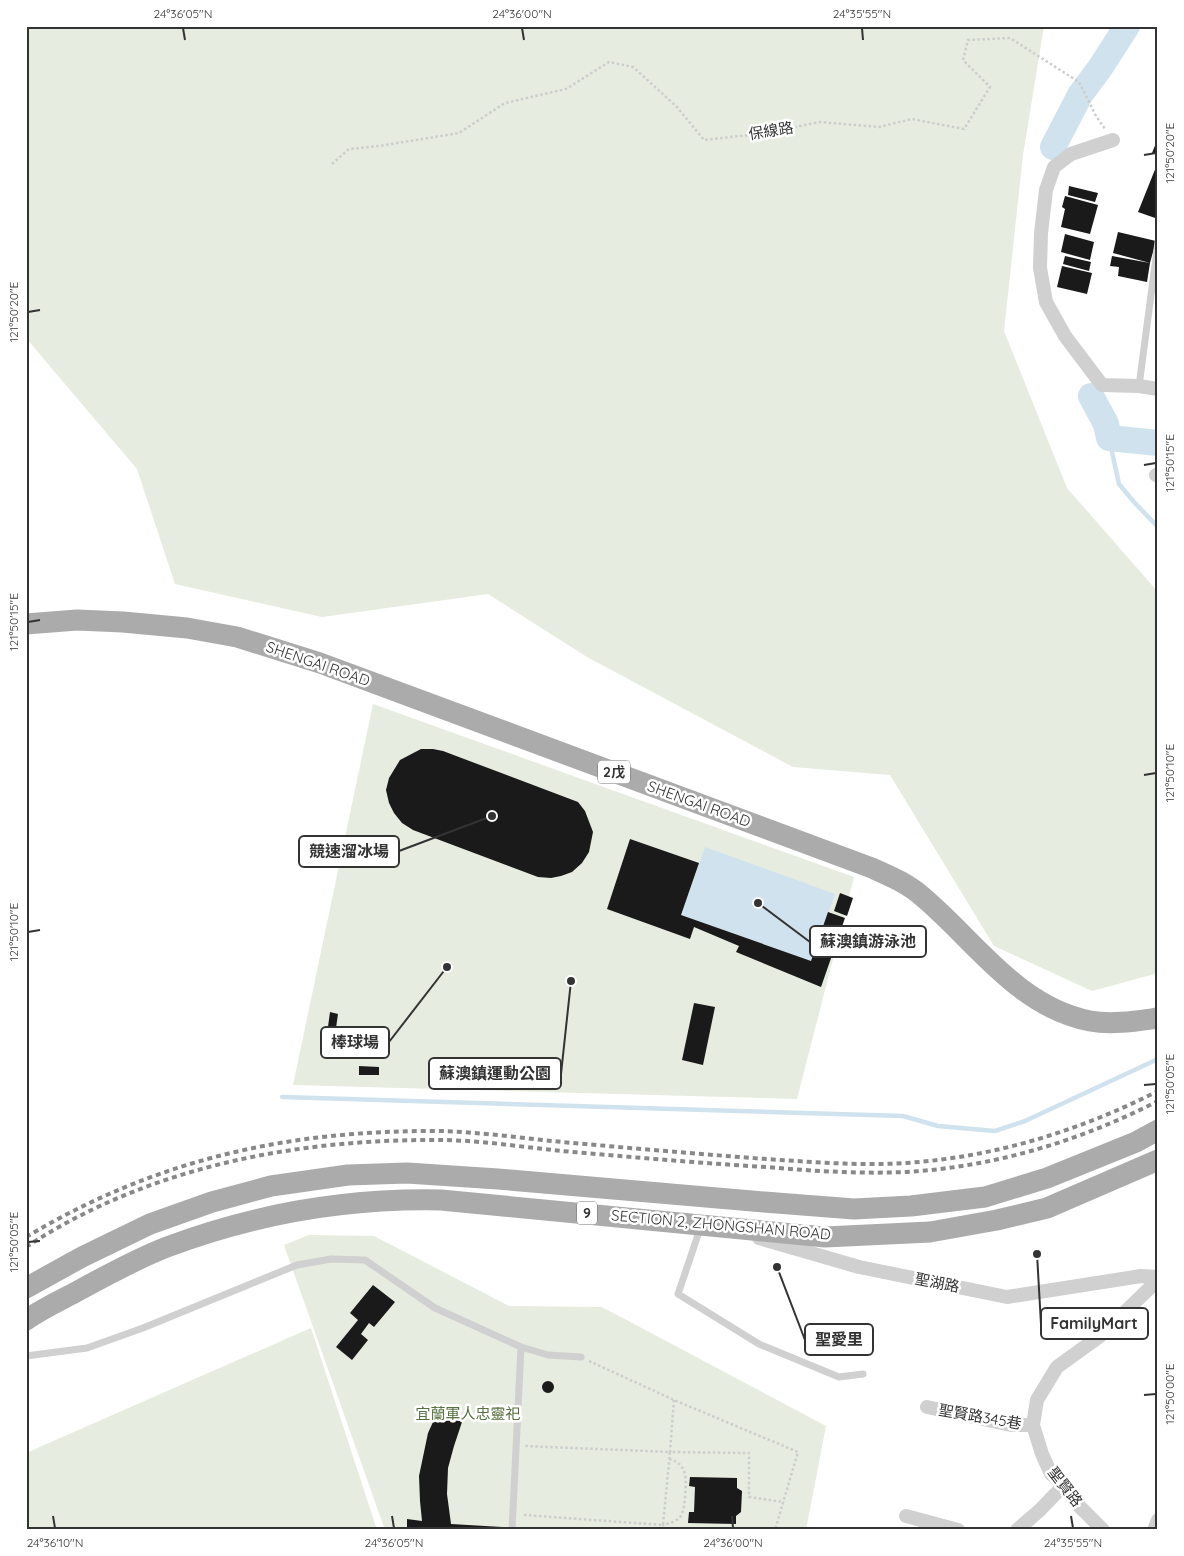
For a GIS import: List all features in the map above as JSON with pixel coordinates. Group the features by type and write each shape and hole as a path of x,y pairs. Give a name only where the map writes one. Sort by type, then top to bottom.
{"main road":[{"name":"SHENGAI ROAD","path":"26,624 77,620 187,628 237,637 320,664 899,880 924,897 1006,977 1032,997 1052,1009 1090,1021 1115,1022 1158,1018"},
{"name":"SECTION 2, ZHONGSHAN ROAD","path":"26,1288 150,1224 212,1202 270,1186 290,1183 348,1176 407,1173 498,1178 854,1209 911,1206 985,1197 1047,1178 1128,1146 1158,1130"},
{"name":"SECTION 2, ZHONGSHAN ROAD","path":"26,1320 99,1279 166,1248 220,1229 303,1209 411,1199 441,1200 825,1236 930,1232 997,1220 1047,1208 1158,1160"}],"street":[{"path":"1113,140 1071,154 1054,167 1046,190 1041,233 1040,268 1046,302 1065,336 1102,385 1139,386 1158,390"},
{"name":"聖湖路","path":"711,1225 858,1267 1007,1296 1141,1276 1158,1279"},
{"name":"聖賢路","path":"1103,1530 1077,1504 1064,1485 1051,1474 1042,1454 1033,1425 1038,1400 1058,1367 1100,1336 1158,1279"},
{"name":"聖賢路345巷","path":"927,1407 1011,1425 1033,1425"},
{"path":"1017,1530 1064,1485"},
{"path":"906,1516 958,1530"},
{"path":"1154,1530 1158,1520"}],"lane":[{"path":"1139,386 1158,242"},
{"path":"711,1225 678,1294 759,1344 839,1377 863,1374"},
{"path":"26,1356 87,1348 143,1328 297,1265 331,1259 365,1260 435,1308 521,1347 548,1355 581,1357"},
{"path":"512,1530 521,1347"}],"path":[{"name":"保線路","path":"332,164 349,149 459,133 505,103 566,89 609,62 633,67 677,107 704,140 767,133 820,122 879,127 912,119 964,129 990,87 963,60 968,40 1010,38 1079,82 1096,116 1113,140"},
{"path":"581,1357 674,1400 798,1452 776,1530"},
{"path":"674,1400 663,1525 666,1529 676,1530"},
{"path":"516,1445 670,1452 749,1453 749,1497 784,1502"},
{"path":"512,1514 663,1525 676,1521 682,1515 684,1507 686,1481 681,1465 677,1461 669,1459"}],"green space":[{"path":"26,26 1044,26 1023,155 1004,331 1067,488 1158,592 1158,973 1092,991 994,946 890,775 793,767 587,657 488,594 322,617 175,584 137,469 26,338"},
{"path":"373,704 854,877 797,1099 293,1085"},
{"name":"宜蘭軍人忠靈祀","path":"309,1235 374,1236 509,1306 602,1307 826,1426 806,1530 385,1530 284,1245"},
{"path":"311,1328 377,1530 26,1530 26,1453"}],"water":[{"path":"705,847 835,894 811,961 681,915"}],"building":[{"path":"1158,138 1158,155 1152,153"},
{"path":"1158,162 1158,219 1138,212"},
{"path":"1069,186 1098,193 1095,202 1068,195"},
{"path":"1065,196 1098,205 1090,234 1061,227 1065,209 1062,207"},
{"path":"1118,232 1156,241 1150,263 1113,253"},
{"path":"1065,234 1094,242 1090,260 1061,252"},
{"path":"1065,256 1091,262 1089,271 1063,264"},
{"path":"1112,256 1150,263 1147,282 1118,276 1119,267 1110,266"},
{"path":"1062,266 1092,273 1087,294 1057,287"},
{"path":"421,749 443,751 578,802 585,811 593,832 589,852 582,863 572,872 561,876 551,878 538,877 413,830 402,823 389,803 386,790 389,778 400,760"},
{"path":"630,839 699,863 681,915 811,961 828,912 845,918 821,987 736,952 739,946 694,927 690,939 607,909"},
{"path":"840,893 853,898 847,916 834,911"},
{"path":"694,1003 715,1007 703,1065 682,1060"},
{"path":"330,1012 338,1014 335,1035 327,1034"},
{"path":"359,1066 379,1067 379,1075 359,1075"},
{"path":"373,1285 395,1302 374,1327 369,1323 361,1334 368,1340 352,1360 336,1347 358,1320 350,1313"},
{"path":"546,1381 550,1381 554,1387 550,1393 546,1393 542,1389 542,1385"},
{"path":"438,1411 462,1422 448,1468 447,1494 451,1524 502,1527 501,1530 407,1530 407,1519 422,1521 419,1476 428,1433"},
{"path":"690,1477 737,1478 737,1488 742,1491 741,1512 736,1516 736,1524 688,1523 689,1512 694,1512 695,1487 689,1486"}],"waterway":[{"path":"1053,147 1080,95 1127,26"},
{"path":"1091,396 1106,424 1109,438 1158,443"},
{"path":"1109,438 1119,484 1158,527"},
{"path":"282,1097 903,1116 938,1126 995,1131 1025,1121 1158,1059"}],"railway":[{"path":"26,1237 75,1210 125,1187 174,1169 225,1154 330,1136 384,1132 440,1131 766,1159 888,1164 972,1155 1036,1140 1098,1118 1158,1091"},
{"path":"26,1247 73,1219 122,1196 172,1178 224,1163 277,1152 331,1145 385,1141 454,1140 638,1158 801,1170 888,1173 972,1164 1036,1150 1098,1128 1158,1101"}],"place":[{"name":"競速溜冰場","path":"492,816"},
{"name":"蘇澳鎮游泳池","path":"758,903"},
{"name":"棒球場","path":"447,967"},
{"name":"蘇澳鎮運動公園","path":"571,981"},
{"name":"FamilyMart","path":"1037,1254"},
{"name":"聖愛里","path":"777,1267"}]}
